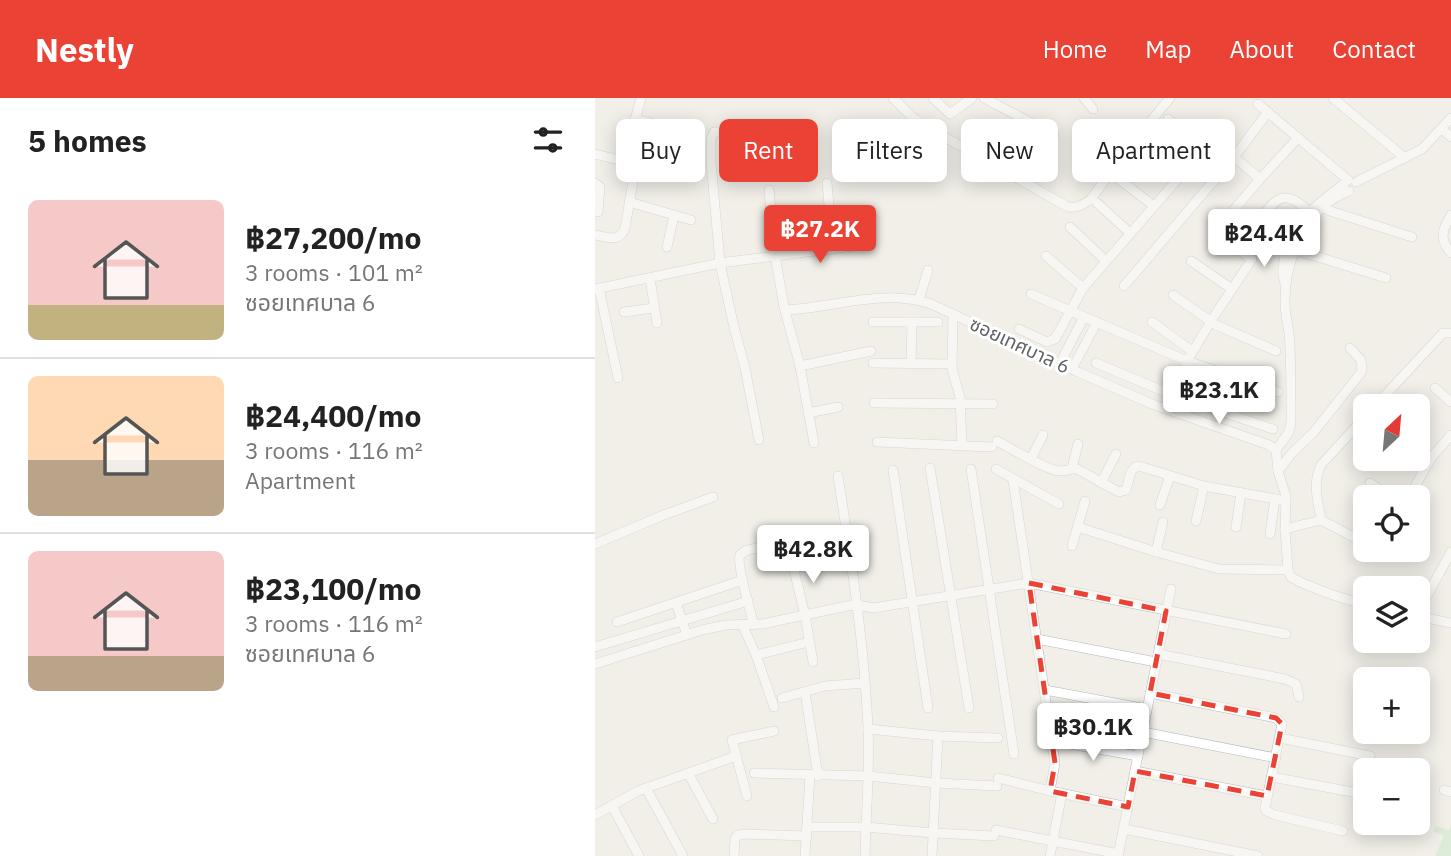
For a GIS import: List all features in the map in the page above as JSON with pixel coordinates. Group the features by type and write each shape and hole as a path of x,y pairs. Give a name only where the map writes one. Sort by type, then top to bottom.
{"street":[{"path":"639,119 635,118 641,98"},
{"path":"893,98 912,117 945,138 1068,207 1076,208 1091,199 1170,98"},
{"path":"933,98 950,114 972,98"},
{"path":"984,98 1024,119"},
{"path":"1084,98 1093,109"},
{"path":"1333,98 1405,158"},
{"path":"1258,104 1349,184"},
{"path":"1235,156 1268,112"},
{"path":"1353,601 1302,583 1291,577 1288,570 1286,501 1278,471 1279,446 1289,432 1291,422 1290,343 1285,283 1281,272 1296,228 1312,213 1349,184 1422,149 1451,118"},
{"path":"1442,129 1451,137"},
{"path":"719,132 712,135 711,162 720,263 759,440"},
{"path":"1233,211 1298,138"},
{"path":"595,154 616,160"},
{"path":"1235,158 1260,179"},
{"path":"595,235 618,238 622,235 633,182"},
{"path":"1123,182 1154,206"},
{"path":"1019,328 1047,342 1055,340 1083,288 1175,182"},
{"path":"1124,286 1213,182"},
{"path":"595,183 601,191 598,212"},
{"path":"827,183 833,249"},
{"path":"769,190 775,255 814,443"},
{"path":"1253,227 1276,200 1282,197 1287,196 1312,213"},
{"path":"629,202 691,220"},
{"path":"1097,203 1130,233"},
{"path":"1322,204 1327,210 1412,237"},
{"path":"1451,215 1444,229 1443,242 1451,253"},
{"path":"667,247 674,216"},
{"path":"1070,227 1106,261"},
{"path":"1175,396 1192,351 1252,259 1213,232"},
{"path":"618,378 597,289 720,263 862,245"},
{"path":"1290,248 1386,278"},
{"path":"1046,256 1083,288"},
{"path":"1191,261 1232,289"},
{"path":"919,300 928,270"},
{"path":"650,278 657,323"},
{"path":"1031,294 1187,361 1279,392"},
{"path":"1173,295 1210,321 1276,351"},
{"name":"ซอยเทศบาล 6","path":"785,310 867,298 899,297 919,300 1151,404 1269,445 1279,446"},
{"path":"624,312 654,308"},
{"path":"953,314 952,364 961,405 962,445"},
{"path":"1060,363 1084,317"},
{"path":"873,322 938,322"},
{"path":"911,363 912,322"},
{"path":"1072,369 1097,322"},
{"path":"1152,322 1192,351"},
{"path":"1385,394 1443,333 1451,333"},
{"path":"1278,471 1313,433 1360,374 1361,360 1350,348"},
{"path":"800,366 871,351"},
{"path":"873,363 952,364"},
{"path":"1095,363 1175,396 1273,429"},
{"path":"1435,388 1451,402"},
{"path":"874,403 993,404"},
{"path":"808,413 838,407"},
{"path":"1321,520 1316,475 1328,457 1353,430"},
{"path":"1031,459 1043,435"},
{"path":"1416,485 1431,458 1451,435"},
{"path":"877,442 995,444 1059,471 1077,469 1114,490 1123,492 1131,472 1139,466 1204,486 1286,501"},
{"path":"1072,468 1078,444"},
{"path":"1279,446 1292,453"},
{"path":"1101,483 1116,454"},
{"path":"930,468 969,708"},
{"path":"971,469 1014,754"},
{"path":"996,469 1059,505"},
{"path":"893,470 928,708"},
{"path":"838,476 858,605 865,683 868,729 865,856"},
{"path":"1160,505 1170,476"},
{"path":"1013,480 1053,741 1055,763 1050,791"},
{"path":"1196,521 1204,486"},
{"path":"1236,527 1241,493"},
{"path":"595,544 713,497"},
{"path":"1269,534 1275,499"},
{"path":"1072,546 1085,501"},
{"path":"1285,529 1321,520 1353,537"},
{"path":"1156,552 1163,522"},
{"path":"1078,527 1219,569 1288,570"},
{"path":"754,625 739,558 745,551 813,533"},
{"path":"1430,590 1451,552"},
{"path":"792,562 813,662"},
{"path":"617,622 743,580"},
{"path":"595,664 726,625 754,625 858,605 873,608 1029,583 1286,634"},
{"path":"734,856 737,835 866,827 933,833 995,833 1118,855 1171,589"},
{"path":"595,647 748,601"},
{"path":"676,603 687,635"},
{"path":"1430,619 1451,623"},
{"path":"742,624 756,654 774,707"},
{"path":"1037,639 1286,679 1296,684 1299,697"},
{"path":"756,654 809,642"},
{"path":"782,698 825,686 865,683"},
{"path":"1045,690 1147,709"},
{"path":"805,692 814,775 805,856"},
{"path":"1150,693 1276,718 1282,724 1266,811 1343,831"},
{"path":"868,729 938,736 997,738"},
{"path":"747,796 732,740 774,732"},
{"path":"1143,732 1276,758"},
{"path":"932,856 938,736"},
{"path":"1280,738 1370,756"},
{"path":"1053,741 1138,757"},
{"path":"595,815 646,788 736,756"},
{"path":"1135,771 1267,796"},
{"path":"688,773 713,819"},
{"path":"754,773 868,776 936,783 997,782 1128,807"},
{"path":"1272,776 1352,792"},
{"path":"646,788 683,856"},
{"path":"1051,856 1062,793"},
{"path":"611,806 639,856"},
{"path":"1124,829 1258,856"}],"highlighted area":[{"path":"1029,583 1166,611 1150,693 1276,718 1282,724 1267,796 1135,771 1128,807 1050,791 1055,763"}],"green space":[{"path":"1451,825 1451,856 1435,856 1444,835 1434,832 1435,826 1449,830"}]}
